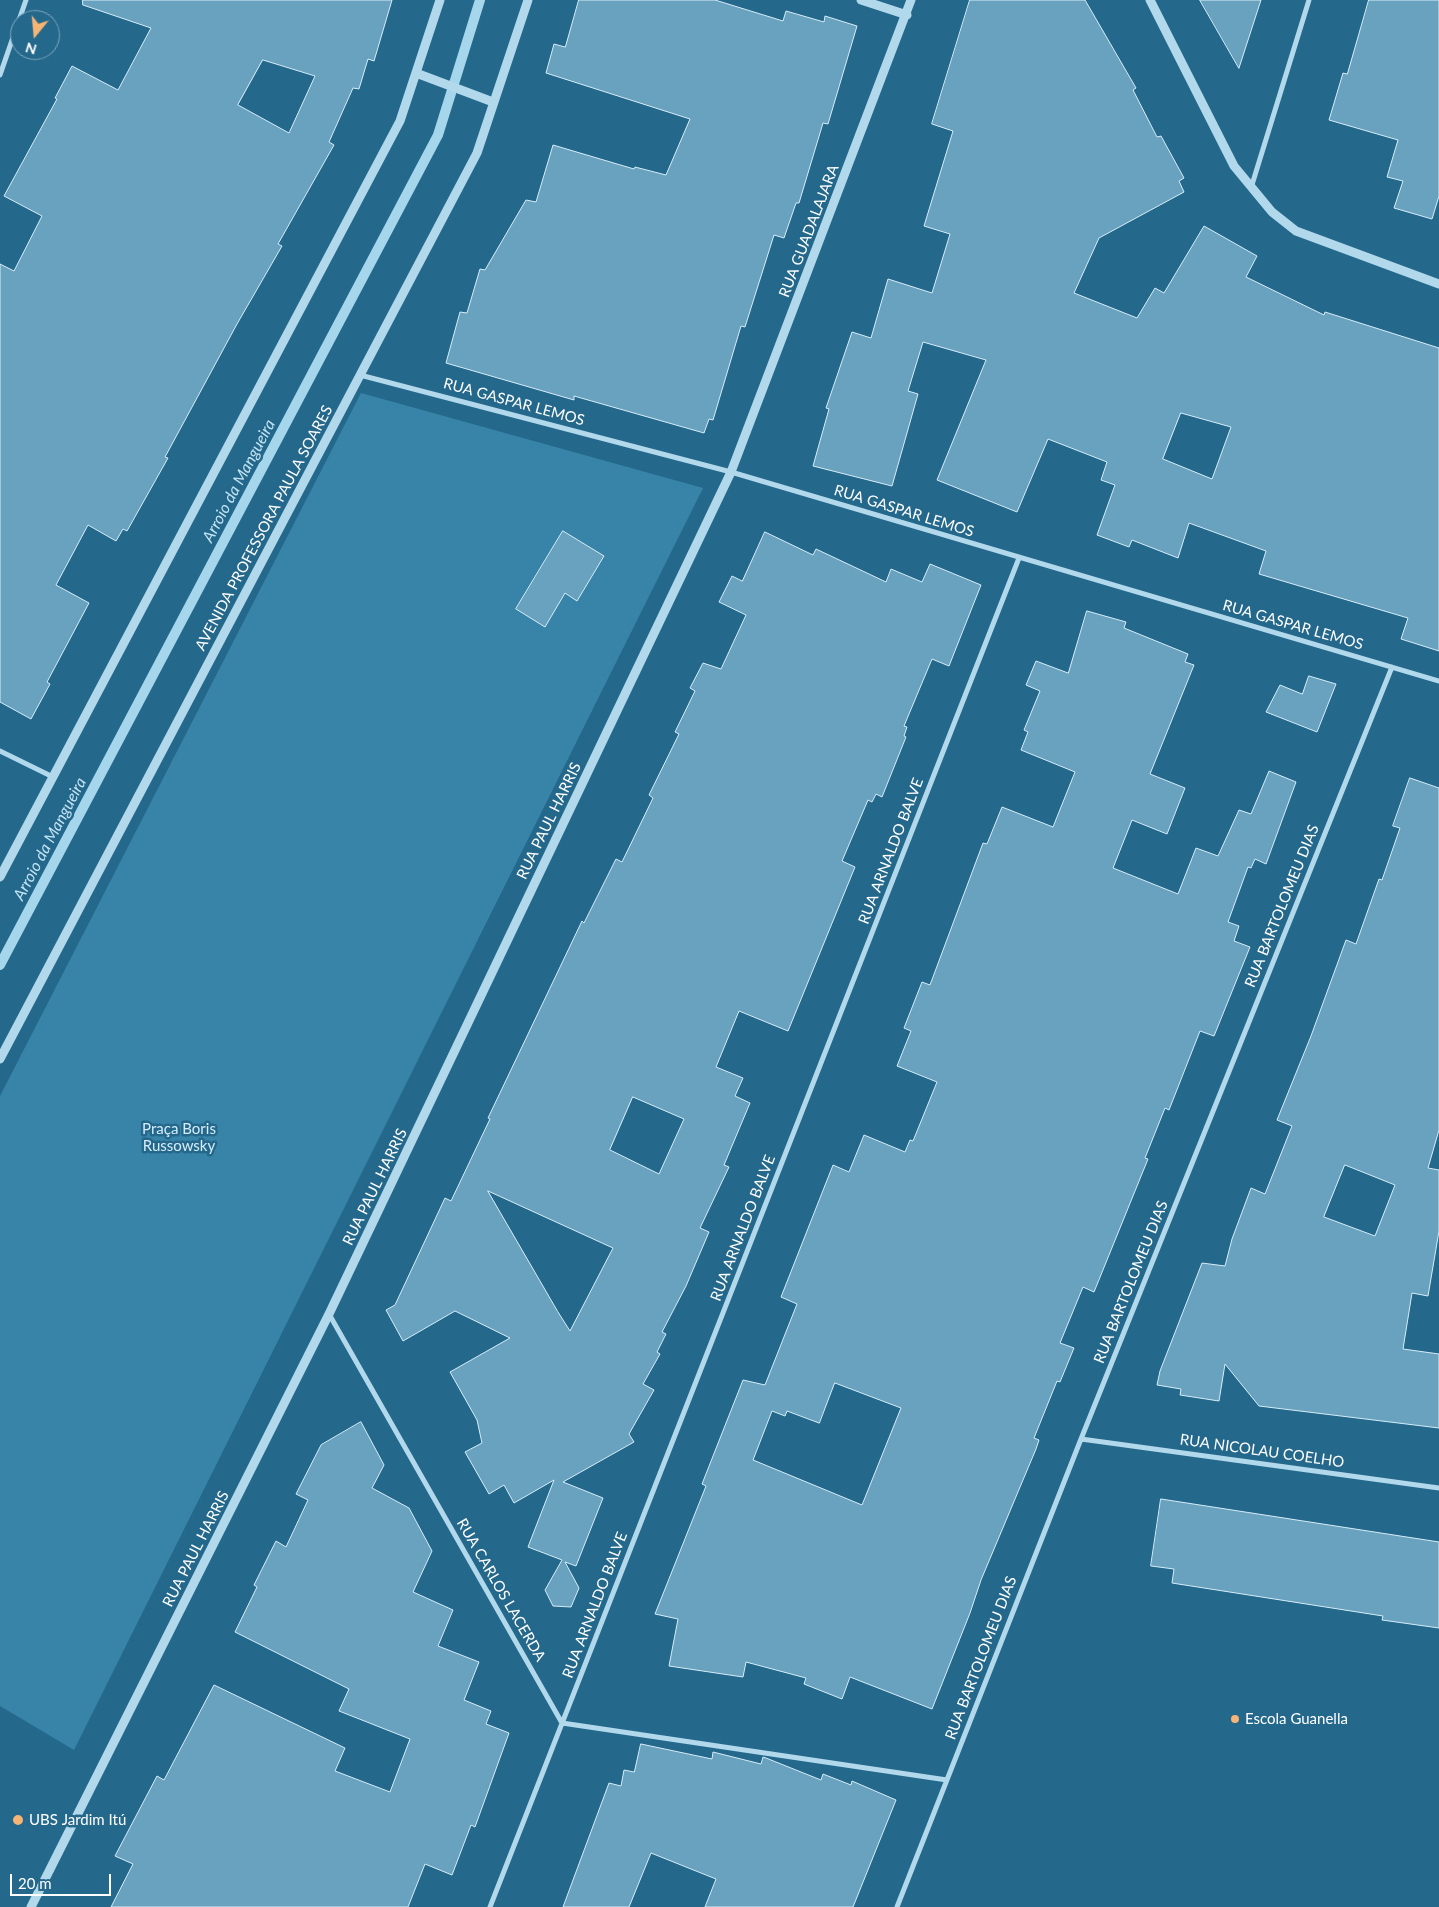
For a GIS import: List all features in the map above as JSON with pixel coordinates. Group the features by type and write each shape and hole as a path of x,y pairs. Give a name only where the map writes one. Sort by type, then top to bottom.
{"street":[{"path":"0,75 26,0"},
{"path":"0,877 400,121 440,0"},
{"name":"AVENIDA PROFESSORA PAULA SOARES","path":"0,1060 477,153 528,0"},
{"path":"861,0 907,15"},
{"name":"RUA GUADALAJARA","path":"731,472 907,15 911,0"},
{"path":"1150,0 1234,166 1272,212 1296,231 1439,284"},
{"path":"1251,188 1309,0"},
{"path":"416,73 493,102"},
{"name":"RUA GASPAR LEMOS","path":"360,375 731,472 1439,681"},
{"name":"RUA PAUL HARRIS","path":"31,1907 329,1314 731,472"},
{"name":"RUA ARNALDO BALVE","path":"490,1907 1019,558"},
{"name":"RUA BARTOLOMEU DIAS","path":"897,1907 1081,1438 1392,667"},
{"path":"0,751 53,777"},
{"name":"RUA CARLOS LACERDA","path":"329,1314 562,1723"},
{"name":"RUA NICOLAU COELHO","path":"1081,1438 1439,1488"},
{"path":"562,1723 947,1780"}],"green space":[{"name":"Praça Boris Russowsky","path":"361,393 703,488 74,1750 0,1706 0,1096"}],"building":[{"path":"83,0 392,0 374,61 368,59 359,89 353,88 329,142 334,145 278,244 282,246 237,324 165,457 168,458 127,531 123,529 116,541 88,525 56,585 89,603 47,682 50,684 31,719 0,702 0,264 14,271 42,216 4,196 57,99 55,98 72,66 118,90 151,28 83,5","holes":["263,60 315,76 289,133 238,105"]},
{"path":"579,0 715,0 783,21 786,11 824,22 825,16 857,26 828,124 823,123 799,203 796,203 784,238 774,235 745,327 741,326 713,420 709,419 704,433 574,396 574,400 446,363 460,312 467,313 480,269 485,270 526,200 536,202 553,145 634,169 635,167 666,175 690,119 546,73 554,44 565,47"},
{"path":"970,0 1085,0 1136,88 1133,90 1157,137 1161,136 1184,178 1179,181 1184,192 1099,238 1074,293 1137,318 1155,288 1164,293 1204,226 1257,256 1246,277 1324,315 1325,312 1439,348 1439,651 1401,639 1408,618 1259,574 1266,551 1189,523 1178,558 1132,540 1129,547 1097,535 1115,485 1101,480 1107,462 1048,439 1017,512 937,480 986,360 923,342 908,391 918,394 892,486 813,466 829,409 826,408 852,332 871,338 888,279 932,293 950,234 924,226 953,131 932,124","holes":["1181,413 1231,427 1212,479 1163,459"]},
{"path":"1200,0 1261,0 1239,68"},
{"path":"1369,0 1439,0 1439,196 1432,219 1394,208 1403,181 1387,177 1398,140 1329,120 1343,73 1347,74"},
{"path":"563,531 604,556 577,601 565,593 545,627 516,609"},
{"path":"765,532 813,555 816,549 886,582 891,569 922,582 930,564 981,585 949,666 932,659 904,726 907,727 904,736 906,737 882,797 876,794 872,802 868,800 842,861 855,867 788,1031 739,1011 716,1067 743,1078 735,1096 750,1103 724,1165 729,1167 700,1228 709,1232 686,1286 662,1332 666,1334 657,1352 660,1354 643,1384 654,1390 629,1434 634,1442 563,1482 603,1498 576,1566 565,1562 579,1588 571,1607 553,1606 545,1590 562,1560 528,1547 554,1480 514,1503 504,1485 489,1494 465,1452 482,1443 477,1420 450,1372 510,1338 455,1311 403,1341 386,1310 395,1305 445,1198 451,1201 490,1119 488,1118 582,921 584,923 616,859 622,862 653,798 649,795 679,734 675,732 695,691 690,688 703,663 721,669 746,615 719,602 732,576 742,581","holes":["633,1097 684,1119 659,1174 610,1150","488,1191 613,1248 570,1331 558,1312"]},
{"path":"1087,611 1126,622 1124,628 1188,654 1185,662 1194,665 1150,774 1185,788 1167,834 1132,820 1113,868 1178,894 1196,848 1218,856 1239,810 1251,814 1269,771 1296,782 1266,864 1255,859 1251,868 1248,867 1228,922 1239,926 1234,941 1250,947 1214,1036 1200,1031 1169,1110 1165,1108 1145,1158 1148,1159 1094,1292 1083,1287 1060,1343 1074,1348 1060,1382 1057,1381 1034,1438 1039,1440 1036,1449 981,1580 932,1709 850,1677 842,1699 804,1684 806,1678 746,1662 743,1677 669,1666 678,1619 655,1614 706,1486 702,1484 743,1380 765,1385 797,1304 781,1297 833,1165 849,1172 864,1135 905,1152 910,1140 913,1141 937,1082 897,1066 911,1031 904,1028 922,982 930,985 983,843 987,844 1002,807 1053,827 1075,772 1021,750 1028,732 1024,730 1040,691 1026,685 1036,661 1068,673","holes":["835,1383 901,1408 862,1505 753,1460 772,1411 785,1416 787,1411 819,1423"]},
{"path":"1309,676 1336,684 1317,732 1266,712 1280,685 1302,694"},
{"path":"1410,778 1439,788 1439,1130 1428,1168 1439,1170 1439,1231 1428,1296 1412,1293 1403,1349 1439,1354 1439,1428 1259,1406 1225,1364 1219,1401 1180,1395 1181,1389 1157,1385 1160,1371 1202,1263 1225,1266 1232,1239 1251,1188 1265,1194 1292,1126 1277,1120 1311,1036 1346,940 1356,944 1379,879 1382,880 1400,828 1393,826","holes":["1345,1165 1395,1185 1375,1236 1324,1217"]},
{"path":"361,1422 384,1465 372,1488 409,1508 432,1551 413,1592 453,1610 438,1646 479,1662 464,1700 491,1711 486,1724 509,1733 475,1827 471,1825 452,1875 425,1864 408,1907 111,1907 133,1864 115,1856 157,1776 164,1780 214,1685 345,1748 335,1771 390,1792 410,1739 339,1711 349,1689 235,1632 257,1587 254,1585 276,1541 286,1547 308,1500 296,1494 321,1445"},
{"path":"1161,1499 1439,1542 1439,1628 1382,1620 1383,1616 1172,1583 1174,1569 1151,1566"},
{"path":"641,1744 712,1759 713,1752 761,1764 763,1757 821,1780 823,1774 851,1785 852,1781 896,1800 853,1907 705,1907 716,1879 651,1853 629,1907 563,1907 609,1783 621,1786 624,1770 634,1772"}],"waterway":[{"name":"Arroio da Mangueira","path":"0,965 438,135 480,0"}],"place":[{"name":"Escola Guanella","path":"1235,1719"},
{"name":"UBS Jardim Itú","path":"18,1820"}]}
